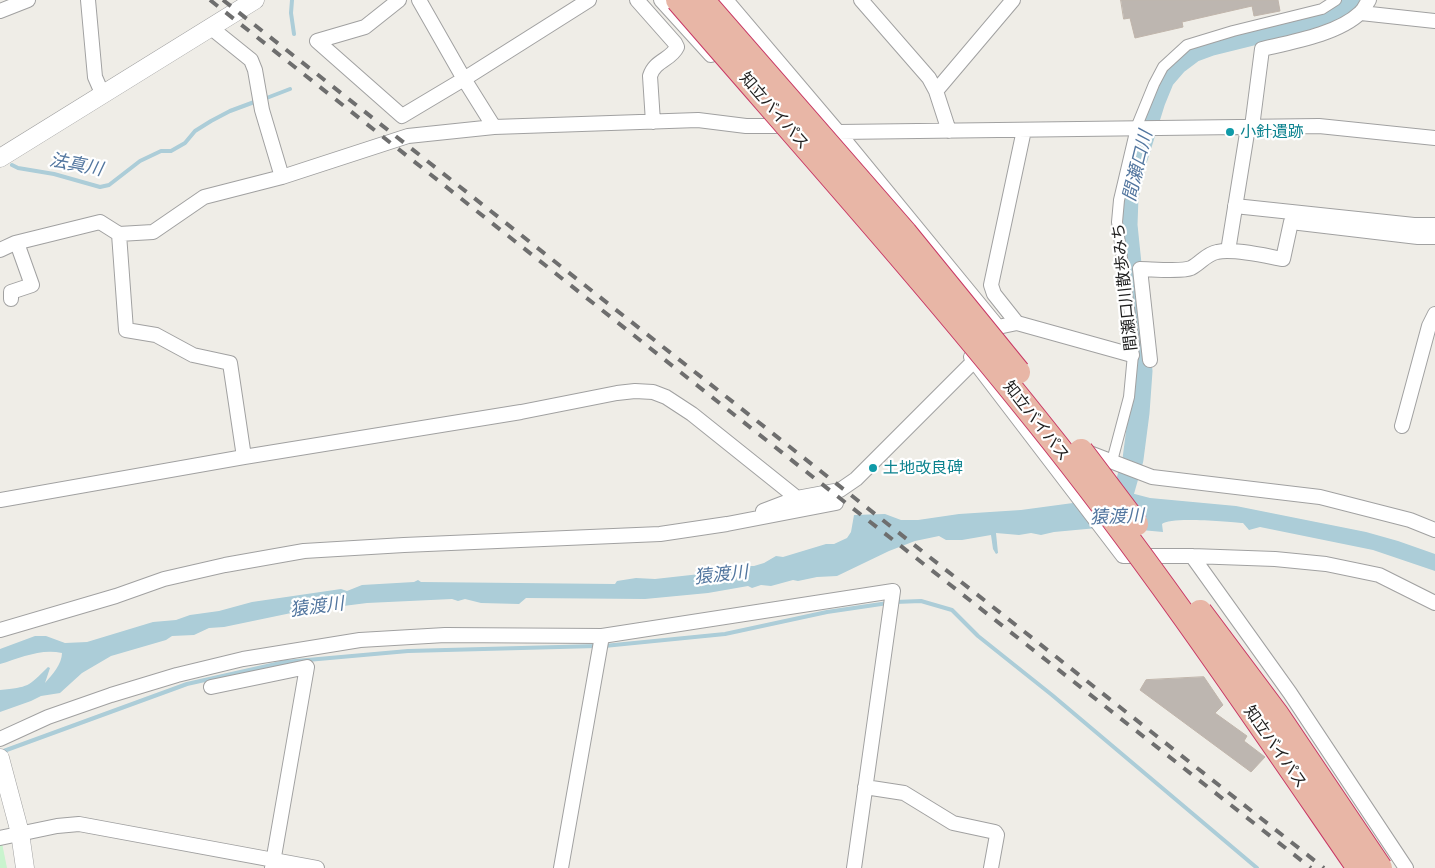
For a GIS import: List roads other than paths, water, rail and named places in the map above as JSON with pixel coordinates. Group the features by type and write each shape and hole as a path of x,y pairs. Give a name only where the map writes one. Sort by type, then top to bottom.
{"highway":[{"name":"知立バイパス","path":"678,0 966,333 1040,424 1201,640 1359,868"},
{"name":"知立バイパス","path":"702,0 905,234 1049,410 1109,487 1277,716 1380,868"}],"street":[{"path":"0,11 28,0"},
{"path":"88,0 95,77 102,94"},
{"path":"0,158 255,0"},
{"path":"399,0 365,27 317,41 402,116 590,0"},
{"path":"419,0 494,127"},
{"path":"638,0 677,47 674,52 656,64 652,69 650,76 653,122"},
{"path":"661,0 775,126 974,361 1122,556 1275,559 1352,568 1379,575 1435,603"},
{"path":"726,0 838,132 998,327"},
{"path":"862,0 929,78 936,91 949,131"},
{"path":"936,91 1014,0"},
{"name":"間瀬口川散歩みち","path":"1112,462 1129,397 1134,344 1117,222 1124,178 1137,128 1154,84 1163,67 1187,46 1233,31 1322,9 1336,0"},
{"path":"1228,251 1262,49 1318,35 1343,24 1361,13 1369,0"},
{"path":"1361,13 1435,21"},
{"path":"210,27 251,60 255,70 262,110 282,177"},
{"path":"0,250 17,243 100,222 118,234 153,232 204,197 282,177 408,136 494,127 698,120 746,126 775,126 814,105"},
{"path":"799,154 838,132 1319,126 1435,138"},
{"path":"1017,323 994,294 992,285 1024,130"},
{"path":"1236,206 1414,225 1435,225"},
{"path":"1150,360 1140,269 1188,269 1206,256 1228,251 1283,259 1291,222 1418,237 1435,237"},
{"path":"118,234 126,330 156,335 193,355 230,363 244,457"},
{"path":"11,300 11,292 32,285 17,243"},
{"path":"1402,426 1429,326 1435,314"},
{"path":"727,524 797,498 840,490 856,479 974,361 998,327 1017,323 1132,355"},
{"path":"0,500 635,391 653,392 666,397 692,414 797,498"},
{"path":"1044,454 1087,452 1152,477 1320,497 1410,520 1435,530"},
{"path":"0,630 116,596 164,579 225,565 304,551 660,534 727,524 836,503"},
{"path":"1192,556 1290,693 1406,868"},
{"path":"0,739 48,717 102,698 177,675 243,659 360,640 445,635 602,636 893,591 854,868"},
{"path":"561,868 602,636"},
{"path":"211,686 307,667 273,864"},
{"path":"0,758 20,833 26,868"},
{"path":"865,787 904,793 953,824 995,832 997,835 991,868"},
{"path":"0,838 57,826 79,824 273,864 316,868"}],"water":[{"name":"猿渡川","path":"1122,486 1128,487 1127,492 1150,498 1236,506 1366,532 1435,554 1435,571 1373,550 1260,527 1249,530 1243,523 1176,520 1162,524 1163,532 1108,527 1041,535 1031,533 1019,535 996,533 998,553 996,554 993,549 991,535 962,540 946,540 939,536 915,541 889,551 837,576 793,580 771,586 761,585 752,588 748,586 708,593 645,599 526,598 519,604 481,603 465,599 458,601 452,599 367,603 296,612 224,627 209,628 194,635 172,636 166,640 111,656 82,673 60,693 41,696 0,712 0,690 23,687 36,679 48,667 50,668 45,683 56,669 62,657 62,653 46,652 31,654 0,664 0,649 35,636 46,636 65,643 87,642 153,622 176,620 190,615 219,611 252,602 341,589 347,591 362,585 414,582 418,580 421,582 615,584 617,581 636,578 655,579 727,571 741,566 754,566 764,563 776,556 783,557 826,544 834,544 847,538 851,532 854,515 885,514 901,520 918,520 1073,503 1088,504"}],"waterway":[{"name":"法真川","path":"292,0 291,13 294,34"},
{"name":"間瀬口川","path":"1117,515 1133,459 1142,371 1127,225 1128,197 1136,162 1164,79 1177,64 1193,52 1212,45 1325,17 1349,0"},
{"name":"法真川","path":"264,99 290,89"},
{"name":"法真川","path":"12,165 100,187 109,185 140,161 161,151 171,151 185,143 195,131 211,121 230,111 257,101"},
{"path":"895,602 921,601 952,610 978,636 1052,695 1257,868"},
{"path":"604,646 725,634 827,612 888,603"},
{"path":"1,752 187,684 285,662 408,651 597,646"}],"railway":[{"path":"210,0 1311,868"},
{"path":"223,0 1324,868"}],"place":[{"name":"小針遺跡","path":"1230,132"},
{"name":"土地改良碑","path":"873,468"}]}
